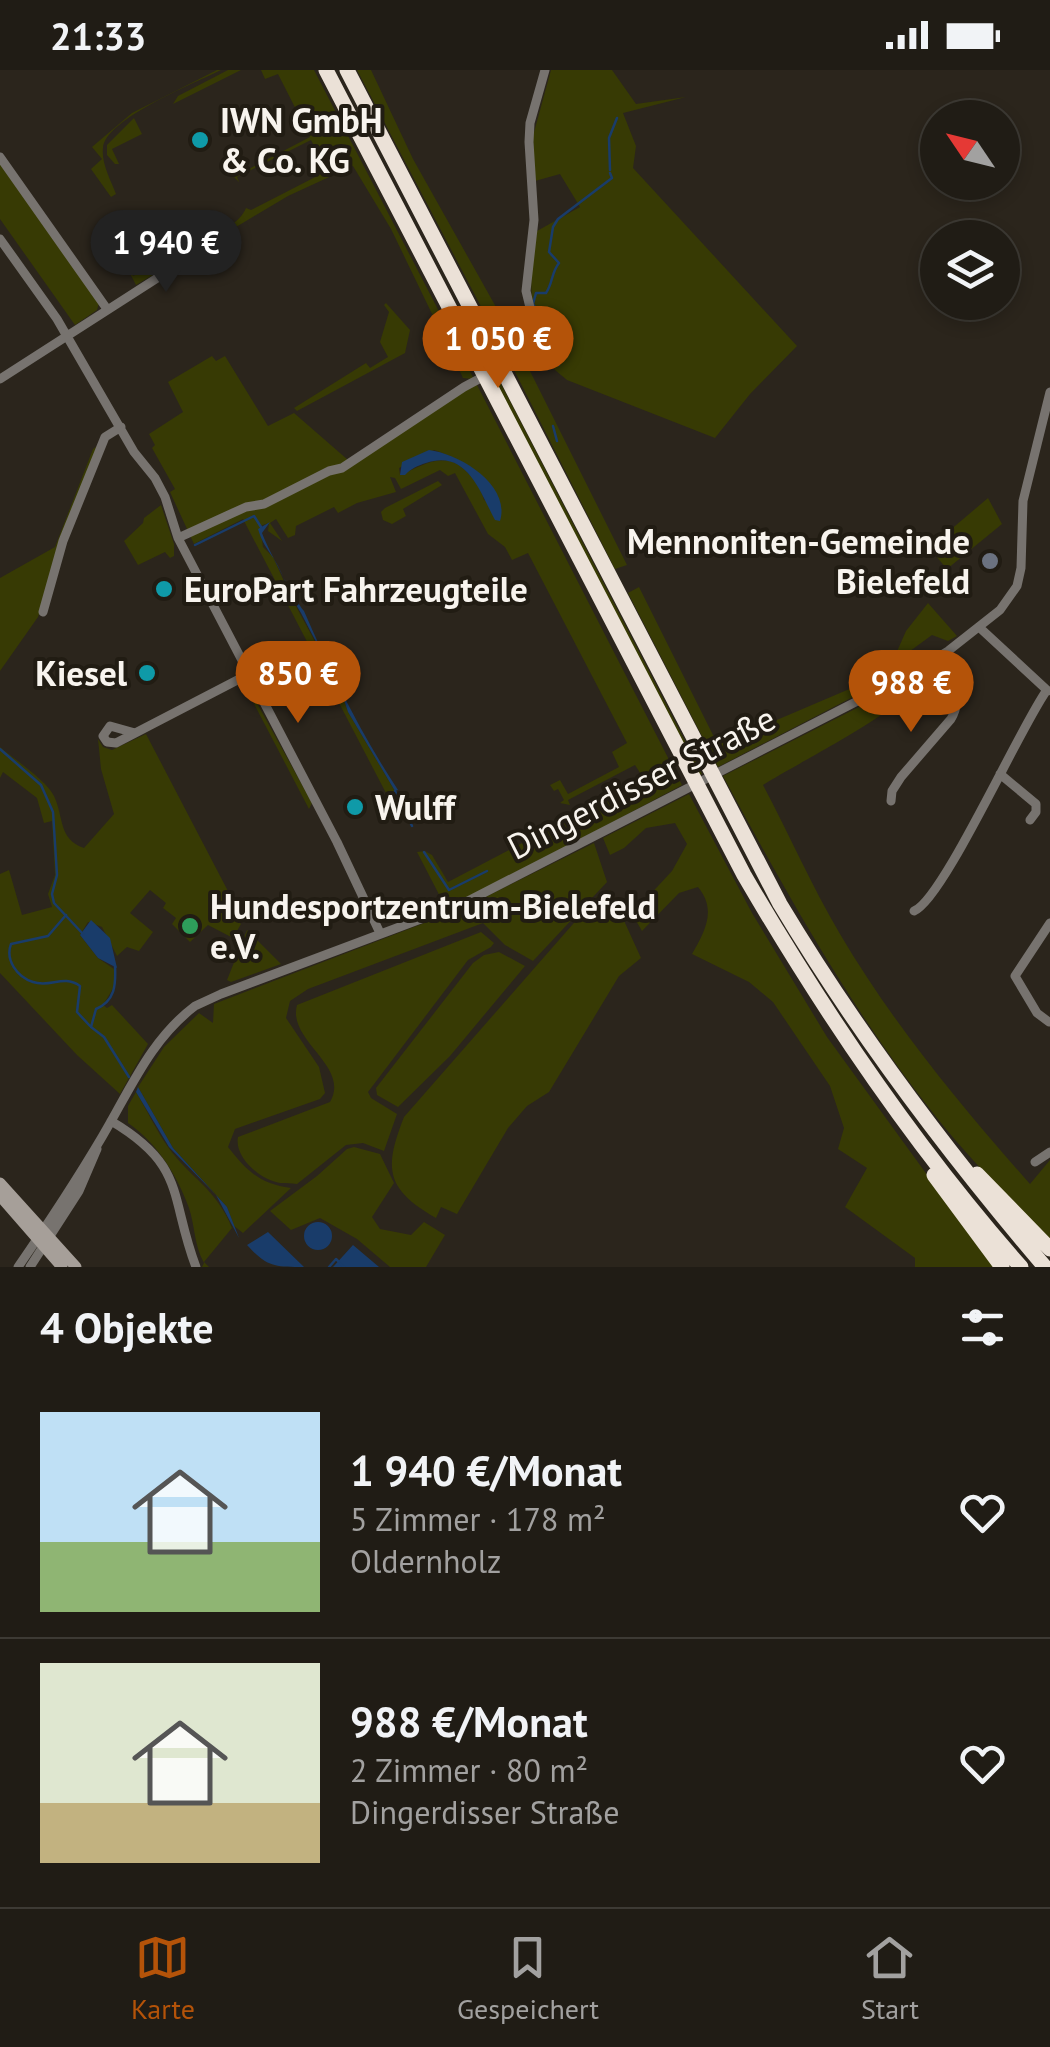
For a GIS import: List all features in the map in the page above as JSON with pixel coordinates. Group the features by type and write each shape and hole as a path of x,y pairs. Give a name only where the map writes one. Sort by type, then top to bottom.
{"highway":[{"path":"326,70 744,875 834,1023 918,1141 1021,1267"},
{"path":"346,70 780,904 878,1057 947,1149 1045,1267"},
{"path":"918,1141 920,1156 1002,1267"},
{"path":"947,1149 987,1182 1050,1249"}],"main road":[{"path":"0,1182 62,1267"},
{"path":"0,1196 76,1267"}],"street":[{"path":"178,538 342,468 464,387 538,348 540,332 526,292 534,220 529,142 545,70"},
{"path":"0,157 107,309"},
{"path":"0,238 67,335 165,498 178,538 380,932"},
{"path":"0,379 176,266 193,243 213,244"},
{"name":"Dingerdisser Straße","path":"43,1239 87,1178 100,1142 155,1046 196,1006 479,896 928,664 980,628 1006,604 1019,580 1022,510 1050,392"},
{"path":"43,612 64,541 105,437 121,428"},
{"path":"914,911 924,906 953,861 1048,692 980,628"},
{"path":"891,801 894,785 952,718 957,707 956,694 928,664"},
{"path":"135,733 249,674"},
{"path":"1000,774 1036,804 1030,820"},
{"path":"1050,923 1015,976 1038,1013 1050,1022"},
{"path":"111,1121 148,1145 163,1163 180,1201 196,1267"},
{"path":"1035,1162 1050,1152"},
{"path":"18,1267 43,1239"},
{"path":"30,1267 43,1239"}],"shaded area":[{"path":"221,70 134,114 108,137 103,154 116,194 111,197 91,169 102,159 92,147 132,113"},
{"path":"228,70 241,70 173,104 178,96"},
{"path":"261,70 314,70 474,379 463,378 391,229 353,166 288,196 211,242 209,238 235,222 246,208 251,210 327,171 311,140 237,177 239,182 234,177 228,180 310,137 278,74 265,79"},
{"path":"357,70 371,70 413,159 519,348 509,360"},
{"path":"551,70 612,70 636,104 686,97 623,113 636,146 633,168 797,346 750,394 715,438 567,380 545,353 546,334 532,307 531,274 537,231 580,207 560,174 535,181 533,136"},
{"path":"134,118 142,134 112,149 119,164 115,164 107,155 107,145"},
{"path":"0,164 99,303 97,310 75,325 0,219"},
{"path":"185,222 189,228 165,267 161,263 165,260 161,262 155,252 160,256 169,251 167,246 173,243 170,237 175,235 167,228"},
{"path":"138,232 141,236 136,239 141,250 146,249 136,255 136,244 121,252 133,276 148,269 143,259 139,261 149,255 146,258 150,267 155,265 156,273 136,285 119,252"},
{"path":"386,303 410,330 405,353 297,411 294,408 366,363 370,368 388,357 380,342 389,312"},
{"path":"212,356 216,361 225,356 268,426 294,413 348,460 370,452 476,383 682,785 493,886 445,906 417,852 432,855 448,882 644,779 635,765 568,800 570,805 560,803 564,800 558,789 554,791 550,785 560,780 568,794 619,767 612,752 627,743 528,553 512,560 505,547 488,534 455,473 448,476 440,470 401,489 395,478 390,477 396,492 338,513 334,507 296,526 295,535 288,538 276,519 270,523 282,541 268,531 269,523 260,526 263,547 273,557 340,688 348,712 395,791 387,795 243,519 194,544 170,492 175,489 152,448 155,445 149,434 183,412 168,382","holes":["434,450 464,463 480,476 498,503 484,500 473,478 450,461 433,462 400,475 399,468"]},
{"path":"524,359 627,565 615,569 511,364"},
{"path":"496,374 702,774 699,775 492,376"},
{"path":"97,446 38,617 0,671 0,578 55,547"},
{"path":"438,481 442,485 403,509 406,516 392,524 383,520 381,512 385,508"},
{"path":"988,498 1002,524 947,569 929,548"},
{"path":"161,505 174,556 170,558 165,552 138,565 124,541"},
{"path":"639,587 718,745 894,670 917,655 924,660 718,767 628,593"},
{"path":"928,603 957,636 948,641 932,635 891,665 906,631"},
{"path":"916,678 919,682 892,707 763,785 840,934 929,1064 1030,1184 1050,1160 1050,1241 950,1134 906,1078 796,908 723,776"},
{"path":"251,698 258,701 312,803 309,809"},
{"path":"146,734 229,893 224,907 241,924 233,938 208,925 190,942 172,924 176,918 163,908 166,903 150,890 130,913 153,932 139,951 127,947 117,956 102,927 88,922 80,935 98,958 114,969 114,987 103,1005 112,1005 148,1044 120,1094 77,1055 0,973 0,874 9,870 22,915 52,907 48,894 55,875 52,821 44,823 37,798 3,772 0,778 0,747 50,790 66,833 84,848 114,814 101,769 98,739 103,747 112,750"},
{"path":"689,794 752,913 827,1037 994,1267 915,1267 915,1258 845,1207 867,1168 838,1149 844,1128 830,1086 773,1002 749,982 692,954 705,929 708,912 698,887 679,893 642,931 632,914 672,871 687,844 675,823 646,828 610,855 603,838"},
{"path":"594,843 607,882 533,961 505,945 483,923 308,989 290,1001 286,1018 319,1067 325,1093 320,1099 235,1129 228,1147 242,1163 262,1180 291,1188 243,1233 234,1226 227,1207 173,1148 138,1087 164,1047 199,1013 213,1023 214,1004 461,909"},
{"path":"610,890 641,958 619,976 549,1092 527,1106 508,1128 457,1214 441,1207 436,1218 407,1197 393,1176 393,1150 404,1117 601,892"},
{"path":"247,930 281,964 231,982 227,980"},
{"path":"481,932 494,943 468,960 368,1092 397,1114 384,1151 363,1143 346,1145 297,1184 272,1181 244,1160 238,1137 330,1102 332,1077 301,1030 296,1018 297,1005"},
{"path":"499,952 525,966 450,1056 398,1107 377,1095 376,1088 473,963 484,955"},
{"path":"136,1092 168,1147 211,1193 232,1228 204,1262 209,1267 202,1267 189,1208 179,1184 157,1150 128,1123 128,1106"},
{"path":"354,1147 380,1154 394,1183 372,1217 380,1229 411,1235 424,1222 445,1235 426,1267 390,1267 357,1239 320,1218 291,1230 270,1211"}],"water":[{"path":"429,450 468,465 491,484 498,495 500,521 495,520 470,476 452,462 426,463 400,475 402,462"},
{"path":"270,522 262,533 274,559 258,529"},
{"path":"283,576 304,611 335,679 294,600"},
{"path":"340,689 398,790 395,791 348,712"},
{"path":"91,920 110,938 117,968 98,958 80,935"},
{"path":"138,1087 173,1148 227,1207 239,1238 216,1195 169,1147 136,1092"},
{"path":"318,1222 328,1226 332,1236 328,1246 318,1250 308,1246 304,1236 308,1226"},
{"path":"268,1232 304,1267 272,1264 247,1245"},
{"path":"353,1245 379,1267 333,1267"}],"waterway":[{"path":"610,170 609,138 617,118"},
{"path":"559,365 557,344 533,304 536,293 546,293 559,263 549,252 553,227 612,178 610,173"},
{"path":"518,353 533,344"},
{"path":"553,426 557,441"},
{"path":"195,545 254,516 261,527"},
{"path":"0,749 41,785 53,812 57,875 54,903 83,934"},
{"path":"395,791 412,826"},
{"path":"424,852 449,890 487,871"},
{"path":"66,915 48,936 11,944 10,956 14,967 27,980 68,981 80,986 77,1012 90,1026"},
{"path":"115,966 113,992 96,1009 91,1027 104,1037 129,1077"},
{"path":"329,1267 336,1259 344,1267"}],"place":[{"name":"IWN GmbH & Co. KG","path":"200,140"},
{"name":"Mennoniten-Gemeinde Bielefeld","path":"990,561"},
{"name":"EuroPart Fahrzeugteile","path":"164,589"},
{"name":"Kiesel","path":"147,673"},
{"name":"Wulff","path":"355,807"},
{"name":"Hundesportzentrum-Bielefeld e.V.","path":"190,926"}]}
